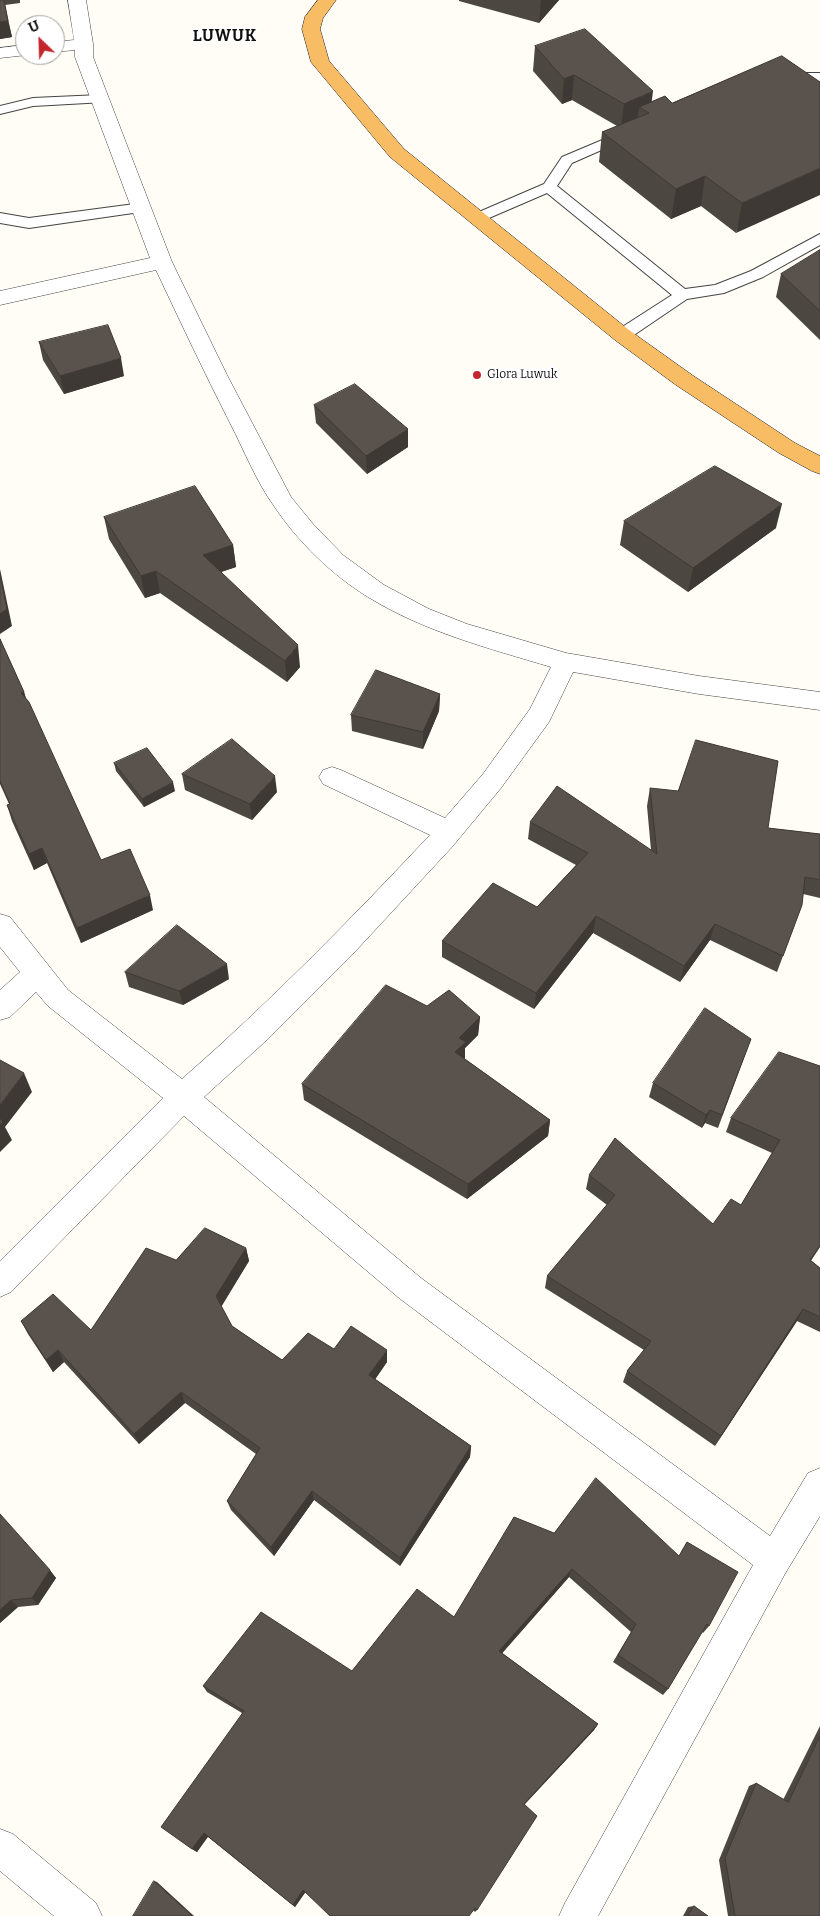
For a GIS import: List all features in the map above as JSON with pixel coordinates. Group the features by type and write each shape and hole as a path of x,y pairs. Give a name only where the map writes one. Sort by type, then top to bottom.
{"highway":[{"path":"327,0 314,17 311,29 320,62 397,153 622,336 700,391 787,448 820,466"}],"street":[{"path":"77,0 84,44 84,57 162,262 216,375 282,501 305,530 335,561 376,591 421,615 460,631 566,662 699,685 820,701"},
{"path":"65,46 84,44"},
{"path":"0,53 15,51"},
{"path":"0,298 162,262"},
{"path":"0,1282 182,1097 258,1030 341,948 449,832 492,781 540,715 566,662"},
{"path":"332,778 449,832"},
{"path":"0,925 58,998 182,1097 410,1288 774,1560"},
{"path":"0,1008 37,973"},
{"path":"578,1916 774,1560 820,1485"},
{"path":"0,1847 83,1916"}],"lane":[{"path":"774,77 820,77"},
{"path":"0,110 34,102 100,99"},
{"path":"477,218 549,187 567,160 635,130"},
{"path":"549,187 682,295"},
{"path":"0,218 29,223 142,208"},
{"path":"622,336 682,295 718,289 757,274 820,239"}],"building":[{"path":"0,0 4,0 8,21 0,22"},
{"path":"585,29 653,91 624,104 574,75 564,79 535,46"},
{"path":"782,56 820,82 820,168 742,203 705,176 676,189 602,132 649,113 639,107 665,96 672,103"},
{"path":"820,250 820,311 781,274"},
{"path":"108,325 121,358 60,376 39,342"},
{"path":"355,384 408,429 366,456 314,405"},
{"path":"715,466 782,504 693,568 624,521"},
{"path":"195,486 233,545 203,555 298,645 285,661 156,571 141,576 104,517"},
{"path":"0,574 7,609 0,614"},
{"path":"0,639 24,692 21,693 29,702 101,860 130,849 150,895 77,928 42,848 29,854 7,805 10,804 0,781"},
{"path":"376,670 440,694 423,732 351,715"},
{"path":"232,739 275,776 250,804 182,774"},
{"path":"696,740 778,761 768,828 820,834 820,880 805,877 802,905 783,956 715,924 684,966 596,916 536,993 442,941 493,883 537,907 588,853 530,822 557,786 657,854 650,788 678,791"},
{"path":"147,748 173,782 142,799 114,763"},
{"path":"177,925 227,964 179,991 125,972"},
{"path":"386,985 427,1006 449,990 480,1017 459,1038 466,1042 455,1052 550,1120 468,1184 302,1084"},
{"path":"705,1008 751,1039 722,1115 710,1110 706,1115 653,1083"},
{"path":"779,1052 820,1066 820,1245 810,1260 820,1268 820,1317 803,1309 721,1436 627,1371 651,1341 547,1276 615,1195 589,1175 615,1138 713,1224 731,1199 741,1205 780,1140 731,1118"},
{"path":"0,1060 24,1073 0,1105"},
{"path":"205,1228 246,1248 216,1296 232,1326 282,1360 308,1333 334,1349 351,1326 387,1350 369,1375 471,1446 400,1558 312,1491 271,1547 227,1501 260,1448 181,1392 134,1434 58,1350 46,1360 21,1321 53,1294 91,1330 146,1248 176,1260"},
{"path":"596,1478 679,1556 687,1542 738,1572 709,1626 707,1624 668,1689 618,1655 636,1624 572,1569 499,1651 598,1724 524,1804 537,1816 477,1910 475,1908 469,1916 330,1916 303,1890 293,1905 204,1833 192,1849 161,1827 244,1711 203,1686 261,1612 352,1671 417,1589 454,1617 514,1517 554,1533"},
{"path":"0,1514 50,1570 32,1598 11,1600 0,1610"},
{"path":"820,1736 820,1916 735,1916 725,1858 756,1783 788,1802"},
{"path":"154,1881 192,1916 133,1916"},
{"path":"694,1906 708,1916 688,1916"}],"place":[{"name":"Glora Luwuk","path":"477,375"}],"district":[{"name":"LUWUK","path":"225,37"}]}
